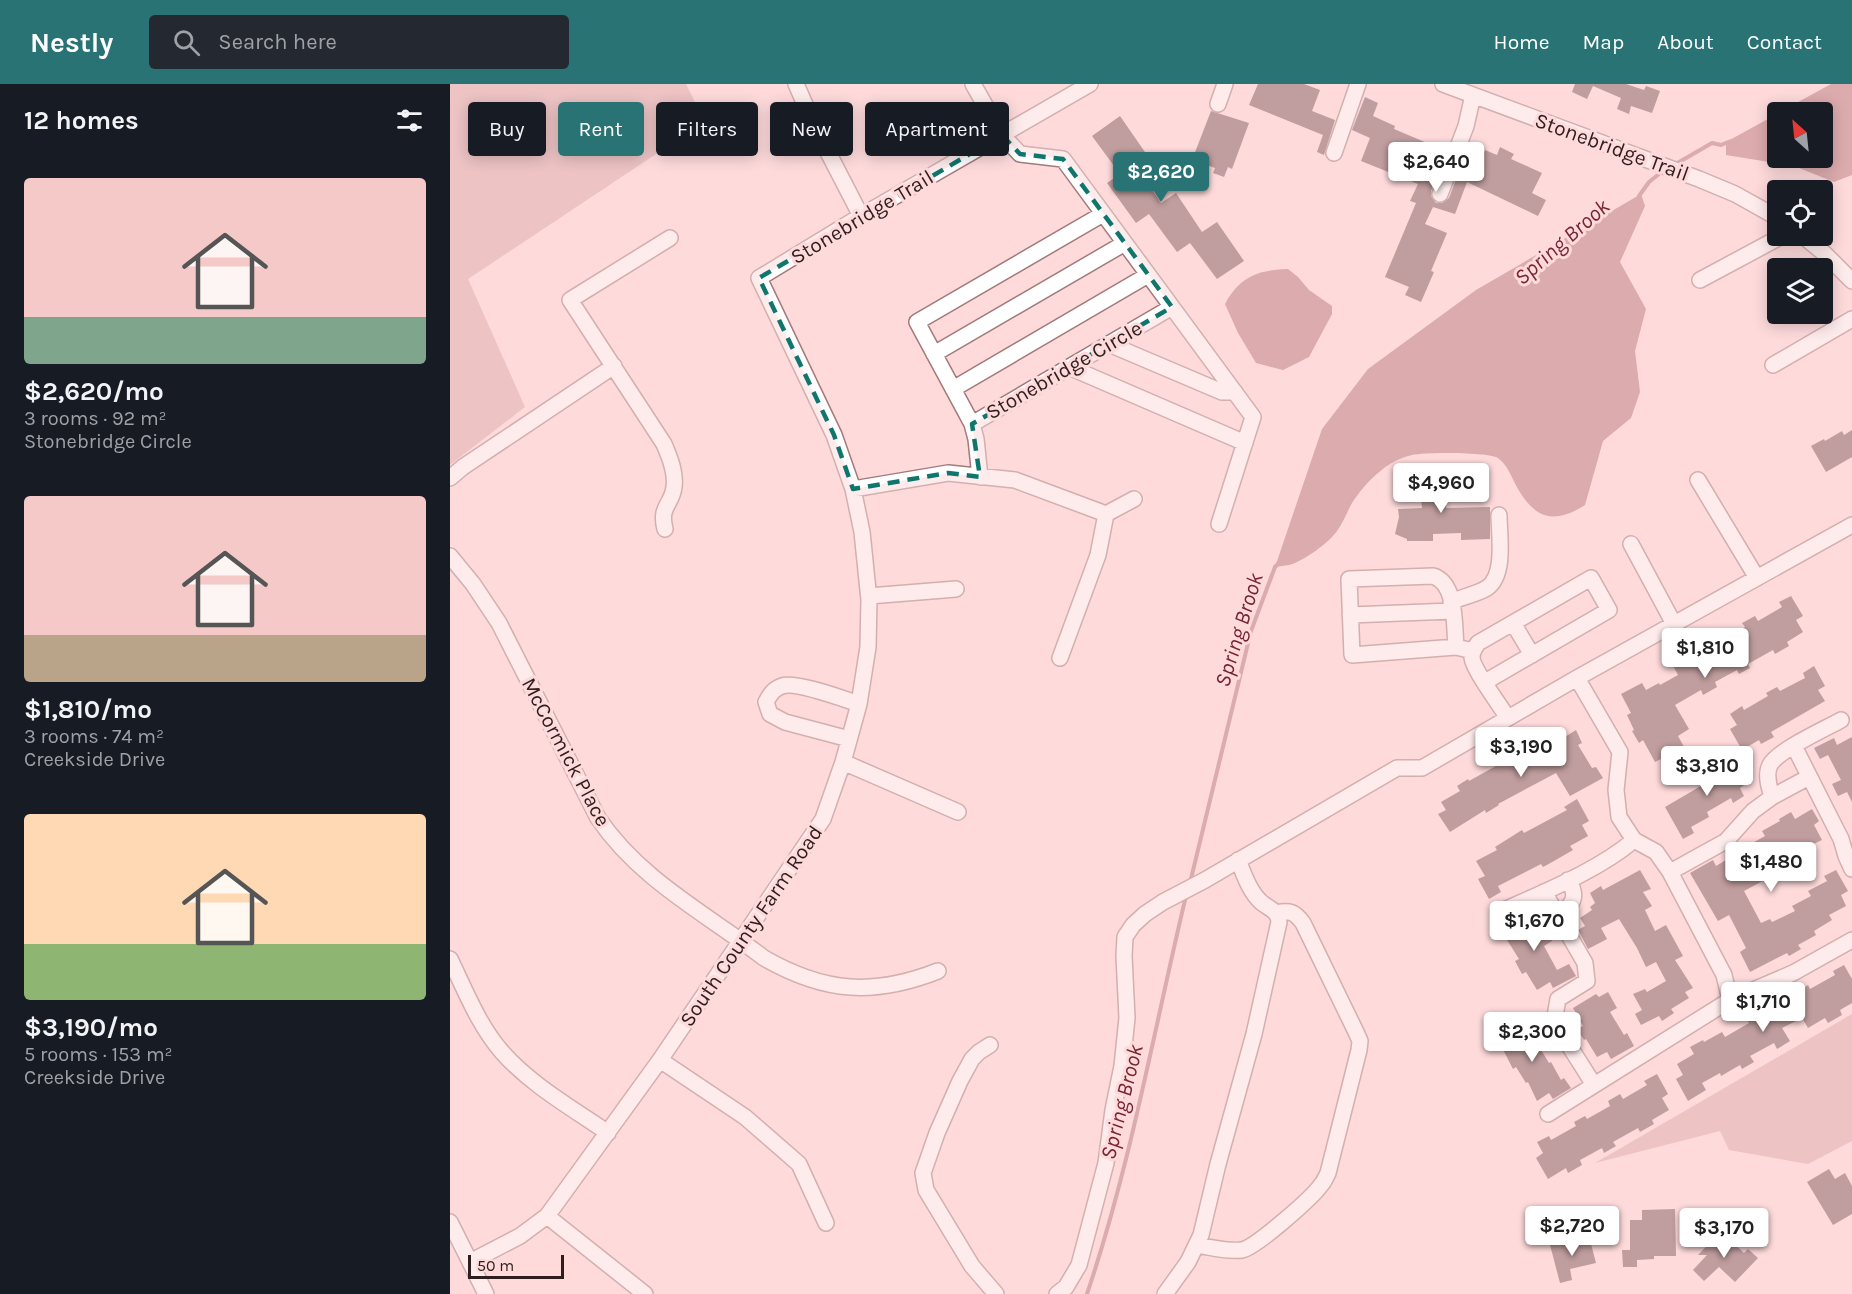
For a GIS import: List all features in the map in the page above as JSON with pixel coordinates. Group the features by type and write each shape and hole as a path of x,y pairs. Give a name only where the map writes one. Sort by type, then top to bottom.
{"street":[{"path":"796,84 815,127 861,216"},
{"path":"973,84 983,102"},
{"name":"Stonebridge Trail","path":"1009,131 1090,84"},
{"path":"1218,104 1226,84"},
{"path":"1334,153 1358,84"},
{"name":"Stonebridge Trail","path":"1443,84 1699,179 1735,194 1767,212"},
{"path":"1440,194 1466,126 1473,95"},
{"path":"1009,142 1020,154 1063,159 1253,417 1219,524"},
{"name":"Stonebridge Trail","path":"759,278 965,156"},
{"path":"972,424 917,322 1103,213"},
{"path":"666,529 663,520 664,509 674,490 669,457 655,429 570,300 670,238"},
{"path":"934,354 1125,243"},
{"path":"1700,280 1767,244"},
{"path":"1815,246 1852,281"},
{"path":"953,388 1148,275"},
{"name":"South County Farm Road","path":"470,1262 520,1236 547,1216 660,1060 823,819 843,762 859,704 868,647 868,596 864,541 853,489 834,435 759,278"},
{"name":"Stonebridge Circle","path":"980,477 972,424 1172,307"},
{"path":"1773,365 1852,319"},
{"path":"1109,344 1222,392 1235,392"},
{"path":"450,478 614,366"},
{"path":"1069,368 1245,443"},
{"path":"853,489 948,473 1015,480 1106,514 1134,499"},
{"path":"1698,480 1757,578"},
{"path":"1060,658 1098,555 1106,514"},
{"path":"1350,615 1452,606 1488,587 1500,568 1499,515"},
{"path":"1057,1294 1066,1287 1079,1264 1106,1163 1122,1066 1127,1018 1125,937 1144,914 1397,768 1422,768 1577,678 1852,525"},
{"path":"1631,544 1674,624"},
{"name":"McCormick Place","path":"450,556 474,584 499,623 587,799 606,831 640,868 764,958 786,971 809,980 833,986 876,988 900,984 939,971"},
{"path":"1456,647 1452,606 1447,585 1439,578 1433,576 1349,579 1352,654 1456,647 1473,651"},
{"path":"1485,682 1610,610 1591,578 1478,644 1473,651 1472,659 1485,682 1508,718"},
{"path":"868,596 956,589"},
{"path":"1513,623 1532,655"},
{"path":"1577,678 1620,752 1616,790 1619,817 1634,840 1656,852 1670,872 1724,975 1730,1000"},
{"path":"849,739 785,722 770,714 766,702 772,691 784,685 807,688 859,704"},
{"path":"1772,797 1768,780 1770,765 1780,754 1841,720"},
{"path":"1794,746 1841,839 1852,869"},
{"path":"843,762 958,812"},
{"path":"1670,872 1726,841 1753,811 1772,797 1809,777"},
{"path":"1502,911 1618,854 1634,840"},
{"path":"1165,1294 1188,1262 1201,1235 1254,1034 1280,922 1276,913 1262,903 1251,890 1238,860"},
{"path":"1557,915 1568,909 1573,901 1572,885 1568,880"},
{"path":"1544,892 1585,963 1587,981 1558,999 1555,1016 1565,1039 1594,1085"},
{"path":"1196,1245 1236,1251 1246,1249 1259,1241 1322,1185 1328,1173 1359,1050 1360,1041 1303,923 1293,912 1276,913"},
{"path":"1548,1114 1730,1000 1793,973 1852,940"},
{"path":"450,959 487,1033 501,1051 520,1071 608,1133"},
{"path":"990,1045 972,1059 960,1081 937,1133 923,1173 926,1190 966,1257 996,1294"},
{"path":"660,1060 745,1117 799,1164 826,1223"},
{"path":"547,1216 645,1294"},
{"path":"450,1222 486,1294"}],"highlighted area":[{"path":"1002,135 1020,154 1063,159 1172,307 972,424 980,477 948,473 853,489 834,435 759,278"}],"shaded area":[{"path":"450,84 686,84 695,102 656,102 656,154 468,279 525,407 450,465"},
{"path":"1852,1014 1852,1141 1808,1164 1729,1150 1720,1131 1595,1163"}],"water":[{"path":"1831,84 1852,84 1852,175 1834,182 1799,168 1833,168 1833,102 1798,102"},
{"path":"1767,119 1767,162 1726,155 1726,142"},
{"path":"1641,194 1645,206 1620,262 1646,309 1635,351 1640,392 1631,418 1603,441 1585,505 1564,515 1547,516 1539,513 1525,499 1504,464 1492,456 1456,453 1412,455 1385,467 1370,480 1352,503 1337,531 1322,546 1294,563 1275,567 1322,429 1368,369 1476,290"},
{"path":"1288,269 1309,290 1332,306 1332,314 1309,357 1283,370 1256,363 1238,333 1225,304 1237,287 1250,277 1267,271"}],"building":[{"path":"1258,84 1304,84 1320,90 1312,111 1335,120 1324,155 1317,152 1323,135 1249,105"},
{"path":"1575,84 1626,84 1644,90 1646,86 1660,91 1652,113 1631,106 1629,114 1617,109 1621,98 1593,86 1587,99 1572,92"},
{"path":"1365,97 1378,103 1373,116 1395,126 1394,129 1427,143 1422,154 1442,162 1431,191 1431,196 1436,203 1442,203 1449,198 1461,166 1476,171 1485,150 1497,155 1500,147 1514,154 1511,159 1542,173 1532,193 1546,200 1538,216 1467,182 1455,214 1433,207 1425,224 1447,233 1421,302 1405,295 1409,287 1385,277 1416,203 1410,201 1418,184 1361,161 1370,138 1352,130"},
{"path":"1211,111 1249,123 1232,169 1228,167 1224,177 1213,173 1215,168 1192,160"},
{"path":"1120,116 1147,155 1134,164 1161,203 1176,193 1202,232 1217,222 1244,261 1217,279 1190,243 1177,252 1149,214 1136,223 1107,183 1120,174 1092,136"},
{"path":"1852,430 1852,457 1826,472 1811,446 1842,431 1844,435"},
{"path":"1445,469 1446,508 1490,507 1490,539 1461,540 1461,533 1433,534 1433,541 1407,541 1395,534 1399,517 1398,509 1422,508 1419,470"},
{"path":"1791,596 1803,616 1796,620 1803,632 1787,642 1789,646 1775,654 1773,650 1748,664 1750,668 1739,674 1737,670 1715,682 1717,687 1703,695 1701,690 1675,705 1689,729 1678,736 1688,754 1670,763 1665,757 1655,762 1643,740 1639,743 1632,731 1634,730 1627,715 1631,713 1621,694 1642,683 1646,690 1678,675 1672,664 1683,657 1686,662 1711,647 1708,644 1720,637 1722,641 1745,627 1742,623 1755,616 1758,621 1782,607 1779,602"},
{"path":"1814,666 1825,686 1818,690 1825,701 1771,732 1774,737 1761,744 1759,740 1742,750 1730,729 1737,725 1730,714 1742,706 1744,710 1768,696 1766,693 1777,687 1780,691 1805,678 1803,673"},
{"path":"1560,730 1565,737 1576,730 1582,743 1578,745 1592,768 1596,767 1603,778 1570,796 1556,773 1498,804 1486,813 1485,810 1450,832 1438,814 1446,810 1441,802 1460,791 1457,786 1503,762 1502,760 1514,753 1519,761 1542,747 1539,742"},
{"path":"1852,737 1852,802 1847,792 1838,796 1832,784 1841,780 1828,755 1820,759 1814,748 1834,738 1837,745"},
{"path":"1733,759 1747,783 1740,788 1744,796 1733,803 1731,798 1707,812 1709,817 1691,827 1694,833 1683,839 1665,807 1706,783 1700,773 1713,765 1715,769"},
{"path":"1577,799 1589,821 1582,825 1588,836 1570,846 1573,850 1554,861 1543,867 1541,864 1498,886 1501,892 1489,899 1478,879 1485,876 1476,861 1497,850 1495,847 1522,830 1524,833 1567,810 1564,807"},
{"path":"1812,809 1819,821 1814,825 1822,840 1785,858 1786,861 1769,870 1772,876 1744,891 1761,923 1770,919 1772,922 1795,911 1792,906 1811,896 1808,891 1827,881 1824,876 1836,870 1848,891 1841,895 1846,906 1829,915 1832,920 1814,931 1816,935 1798,945 1801,949 1789,956 1787,953 1750,972 1740,952 1746,948 1729,915 1718,921 1690,873 1713,860 1716,866 1726,860 1730,868 1752,854 1747,846 1765,836 1762,831 1791,812 1795,819"},
{"path":"1640,870 1651,889 1643,892 1652,906 1645,910 1655,931 1666,925 1683,956 1675,960 1693,988 1685,992 1689,998 1671,1009 1674,1013 1662,1021 1659,1016 1641,1025 1635,1014 1642,1010 1633,994 1645,989 1647,992 1666,981 1656,962 1646,967 1619,919 1601,928 1607,939 1588,949 1578,930 1585,926 1580,918 1592,910 1590,907 1595,903 1590,893 1601,886 1603,890"},
{"path":"1531,914 1541,932 1546,929 1552,941 1544,946 1557,970 1569,964 1576,976 1553,988 1550,982 1537,990 1526,972 1522,974 1515,961 1519,959 1497,924 1517,915 1520,921"},
{"path":"1844,965 1852,979 1852,1003 1840,1010 1842,1015 1828,1023 1825,1018 1808,1028 1802,1018 1782,1028 1790,1041 1777,1049 1774,1043 1750,1056 1754,1062 1742,1069 1740,1065 1721,1076 1720,1073 1702,1083 1706,1090 1688,1101 1676,1079 1683,1075 1677,1064 1694,1054 1690,1047 1722,1032 1725,1037 1749,1023 1745,1016 1757,1009 1760,1016 1778,1006 1781,1011 1801,1000 1797,992 1808,985 1810,989 1835,975 1833,971"},
{"path":"1608,992 1617,1008 1610,1012 1624,1035 1627,1033 1634,1046 1611,1059 1607,1052 1597,1057 1586,1039 1584,1040 1577,1029 1583,1026 1573,1008 1596,994 1599,997"},
{"path":"1514,1026 1517,1033 1531,1026 1538,1038 1535,1040 1549,1063 1551,1062 1561,1080 1564,1078 1571,1088 1553,1099 1549,1093 1537,1101 1528,1082 1526,1083 1516,1067 1513,1069 1496,1036"},
{"path":"1657,1074 1668,1094 1662,1098 1669,1110 1652,1120 1654,1124 1640,1132 1638,1128 1613,1142 1616,1146 1604,1153 1602,1148 1580,1160 1582,1165 1568,1173 1566,1168 1548,1179 1536,1158 1543,1153 1537,1142 1549,1136 1551,1140 1576,1126 1574,1122 1585,1116 1587,1119 1610,1106 1608,1101 1620,1094 1623,1099 1647,1085 1644,1081"},
{"path":"1829,1169 1835,1179 1845,1173 1852,1186 1852,1214 1833,1225 1807,1182"},
{"path":"1675,1209 1676,1256 1654,1256 1654,1259 1637,1260 1637,1267 1623,1267 1622,1250 1630,1250 1630,1220 1642,1220 1642,1210"},
{"path":"1721,1231 1744,1253 1748,1249 1758,1258 1735,1282 1719,1267 1704,1281 1693,1270 1707,1255 1698,1255"},
{"path":"1576,1239 1577,1243 1590,1240 1596,1263 1570,1269 1572,1280 1560,1283 1550,1245"}],"waterway":[{"name":"Spring Brook","path":"1674,165 1712,143 1721,145 1731,141"},
{"name":"Spring Brook","path":"1639,196 1649,182 1664,170"},
{"name":"Spring Brook","path":"1190,883 1251,631 1278,564"},
{"name":"Spring Brook","path":"1087,1294 1117,1196 1186,896"}]}
